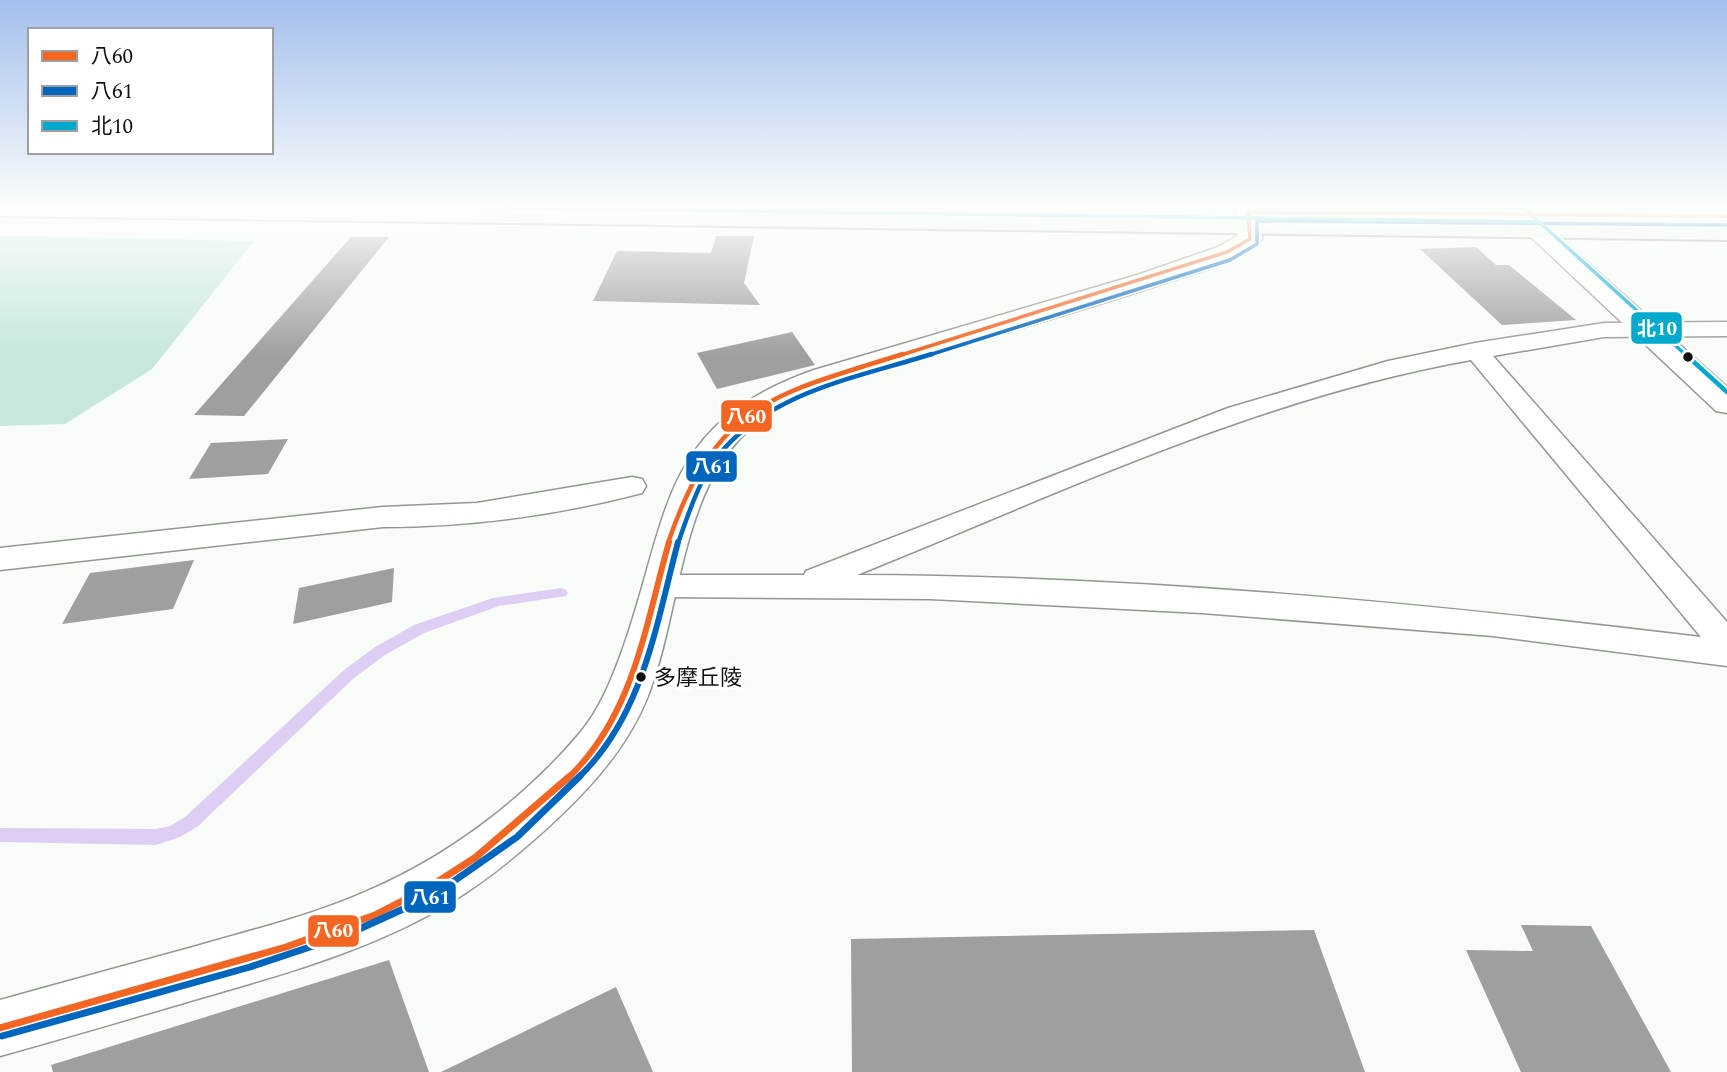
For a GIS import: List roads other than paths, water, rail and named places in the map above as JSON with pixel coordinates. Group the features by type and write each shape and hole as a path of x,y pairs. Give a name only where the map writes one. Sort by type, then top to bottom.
{"street":[{"path":"0,1028 288,948 353,926 450,877 537,808 585,761 609,730 625,698 649,629 683,499 720,439 754,409 788,391 844,372 1218,256"},
{"path":"1565,256 1727,404"},
{"path":"800,586 1237,413 1397,366 1475,350 1604,330 1727,329"},
{"path":"1475,350 1727,645"},
{"path":"0,559 383,517 436,518 480,513 553,503 632,486"},
{"path":"659,586 931,587 1202,601 1493,624 1727,653"}],"waterway":[{"path":"0,835 156,837 174,832 191,822 349,674 380,651 419,629 498,601 561,593"}],"place":[{"name":"多摩丘陵","path":"641,677"}]}
